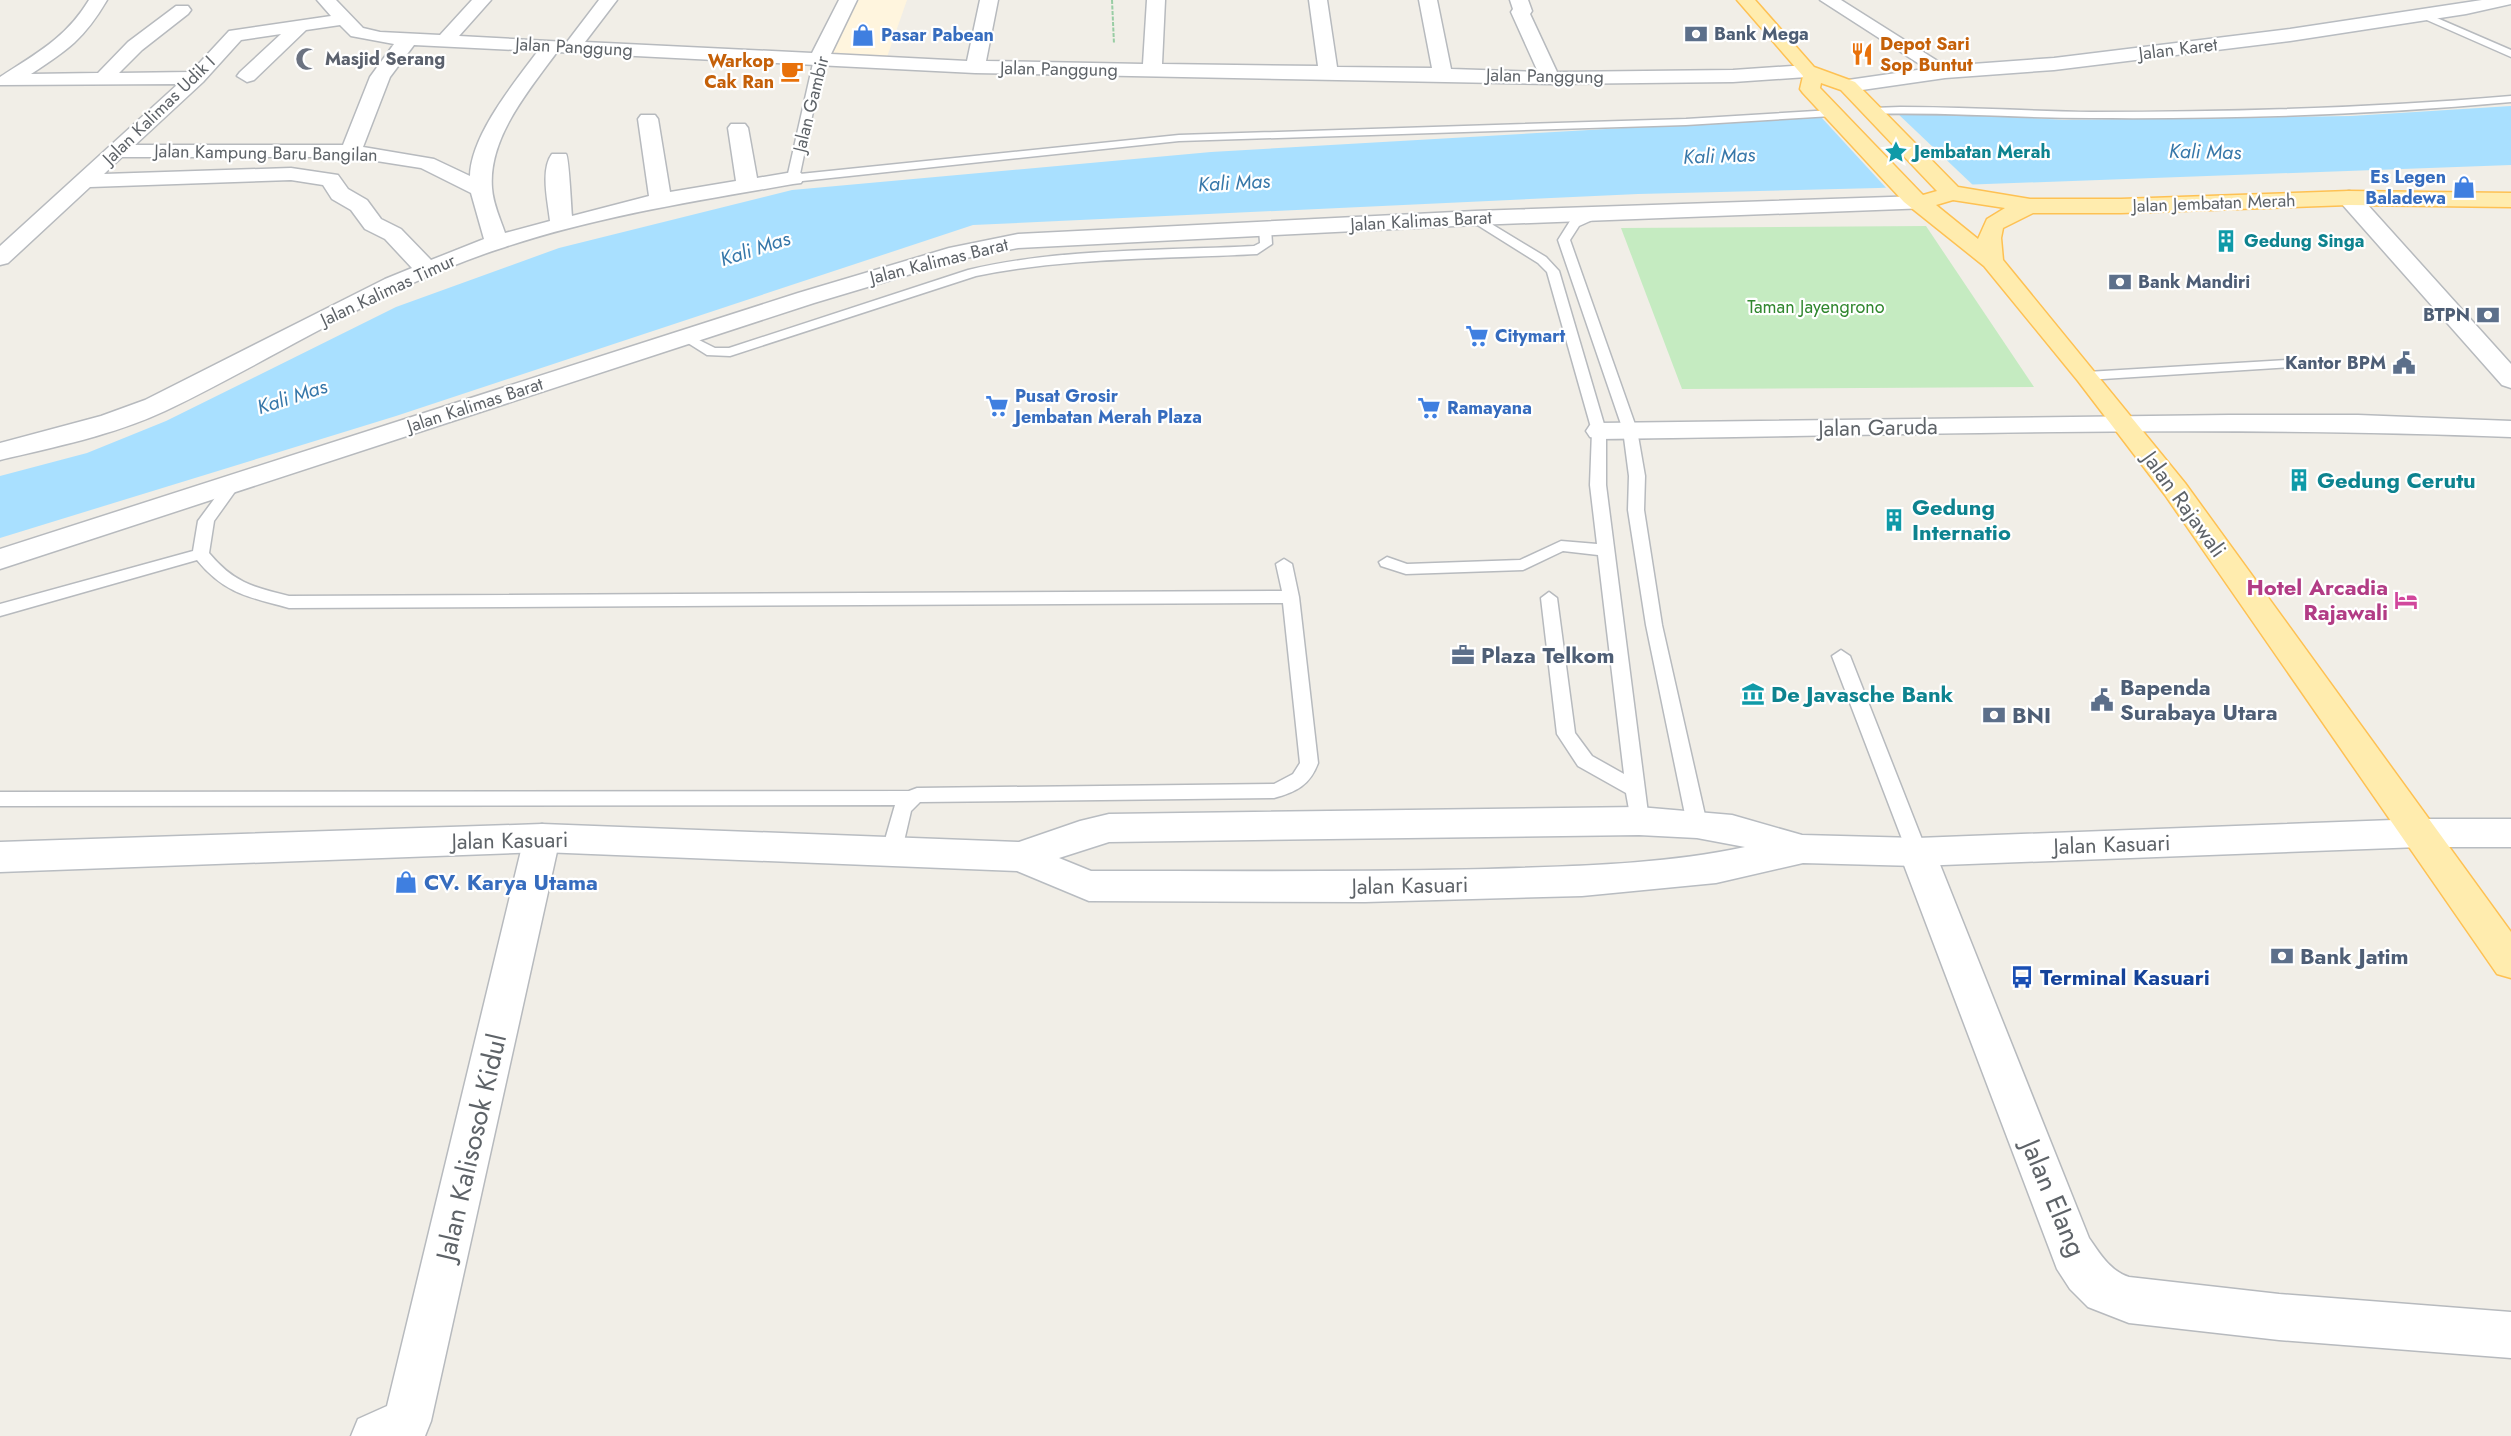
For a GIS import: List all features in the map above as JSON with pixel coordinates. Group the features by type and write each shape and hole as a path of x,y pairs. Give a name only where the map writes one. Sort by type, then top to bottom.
{"main road":[{"path":"1746,0 1810,73 1848,87 1950,191"},
{"name":"Jalan Rajawali","path":"1810,73 1810,89 1913,197 1992,261 2088,376 2125,424 2511,962"},
{"name":"Jalan Jembatan Merah","path":"1913,197 1950,191 2030,206 2121,206 2349,198 2511,200"},
{"path":"1992,261 1987,238 1993,225 2004,217 2030,206"}],"street":[{"path":"4,83 64,44 83,25 98,0"},
{"name":"Jalan Panggung","path":"326,0 357,32 380,38 444,42 975,67 1443,74 1550,78 1810,73"},
{"path":"444,42 482,0"},
{"path":"496,242 481,190 481,174 490,145 513,101 608,0"},
{"name":"Jalan Gambir","path":"819,59 848,0"},
{"path":"975,67 989,0"},
{"path":"1152,70 1156,0"},
{"path":"1318,0 1328,73"},
{"path":"1428,0 1443,74"},
{"path":"1519,0 1523,11 1520,12 1550,78"},
{"path":"1829,0 1946,72"},
{"name":"Jalan Karet","path":"1848,87 1946,72 2142,54 2423,15 2506,0"},
{"path":"102,80 135,46 182,10"},
{"name":"Jalan Kalimas Udik I","path":"0,258 196,78 235,35 345,19"},
{"path":"247,76 302,24"},
{"path":"351,151 377,83 400,48 410,40"},
{"path":"4,83 196,78"},
{"path":"648,119 652,162 662,200"},
{"path":"738,128 747,184"},
{"name":"Jalan Kampung Baru Bangilan","path":"117,151 351,151 427,163 481,190"},
{"path":"559,158 557,185 562,224"},
{"path":"84,181 291,174 330,180 340,194 359,205 373,224 393,234 427,270"},
{"name":"Jalan Kalimas Timur","path":"0,452 110,423 154,406 393,284 496,242 662,200 793,178"},
{"name":"Jalan Kalimas Barat","path":"0,559 806,298 946,256 1018,241 1913,197"},
{"path":"2349,198 2511,381"},
{"name":"Jalan Garuda","path":"1599,431 2358,423 2511,429"},
{"name":"Jalan Kasuari","path":"1020,857 1080,835 1109,828 1637,805 1697,824 1732,829 1803,849"},
{"name":"Jalan Kasuari","path":"0,857 542,838 892,850 1020,857 1089,886 1365,887 1582,881 1716,868 1803,849 1917,852 2420,833 2511,833"},
{"name":"Jalan Kalisosok Kidul","path":"375,1436 407,1420 542,838"},
{"name":"Jalan Elang","path":"1917,852 2073,1253 2086,1272 2104,1291 2129,1300 2279,1317 2511,1335"}],"lane":[{"path":"2423,15 2511,54"},
{"name":"Jalan Gambir","path":"793,178 819,59"},
{"path":"1874,112 2090,115 2233,113 2447,106 2511,99"},
{"path":"793,178 1179,138 1686,122 1833,114"},
{"path":"1595,214 1574,224 1564,240 1630,430 1636,476 1636,510 1654,625 1697,824"},
{"path":"1476,218 1530,251 1553,270 1599,431 1598,485 1604,550 1637,805"},
{"path":"2088,376 2287,364"},
{"path":"231,486 206,520 201,554 220,577 252,592 289,602 1291,597"},
{"path":"1387,562 1406,569 1523,565 1561,546 1604,550"},
{"path":"0,610 201,554"},
{"path":"0,799 909,798 929,793 1274,791 1291,787 1305,775 1309,763 1291,597 1284,564"},
{"path":"1549,598 1566,734 1586,761 1637,805"},
{"path":"1841,656 1917,852"},
{"path":"892,850 904,804 909,798"}],"path":[{"path":"1112,0 1114,44 1121,52 1122,70"}],"shaded area":[{"name":"Pasar Pabean","path":"843,0 907,0 887,57 826,55"}],"green space":[{"name":"Taman Jayengrono","path":"1926,226 2034,387 1682,389 1621,228"}],"water":[{"name":"Kali Mas","path":"2511,106 2511,165 1878,188 1638,194 973,225 396,416 0,538 0,476 87,453 166,421 396,307 559,248 792,190 1211,152 1813,117 1945,113 2064,120 2351,116"}],"pier":[{"name":"Jembatan Merah","path":"1896,112 1975,187 1889,191 1821,117"}],"place":[{"name":"Bank Mega","path":"1696,34"},
{"name":"Pasar Pabean","path":"863,35"},
{"name":"Depot Sari Sop Buntut","path":"1862,54"},
{"name":"Masjid Serang","path":"307,59"},
{"name":"Warkop Cak Ran","path":"792,71"},
{"name":"Jembatan Merah","path":"1896,152"},
{"name":"Es Legen Baladewa","path":"2464,187"},
{"name":"Gedung Singa","path":"2226,241"},
{"name":"Bank Mandiri","path":"2120,282"},
{"name":"BTPN","path":"2488,315"},
{"name":"Citymart","path":"1477,336"},
{"name":"Kantor BPM","path":"2404,363"},
{"name":"Pusat Grosir Jembatan Merah Plaza","path":"997,406"},
{"name":"Ramayana","path":"1429,408"},
{"name":"Gedung Cerutu","path":"2299,480"},
{"name":"Gedung Internatio","path":"1894,520"},
{"name":"Hotel Arcadia Rajawali","path":"2406,600"},
{"name":"Plaza Telkom","path":"1463,655"},
{"name":"De Javasche Bank","path":"1753,694"},
{"name":"Bapenda Surabaya Utara","path":"2102,700"},
{"name":"BNI","path":"1994,715"},
{"name":"CV. Karya Utama","path":"406,882"},
{"name":"Bank Jatim","path":"2282,956"},
{"name":"Terminal Kasuari","path":"2022,977"}]}
